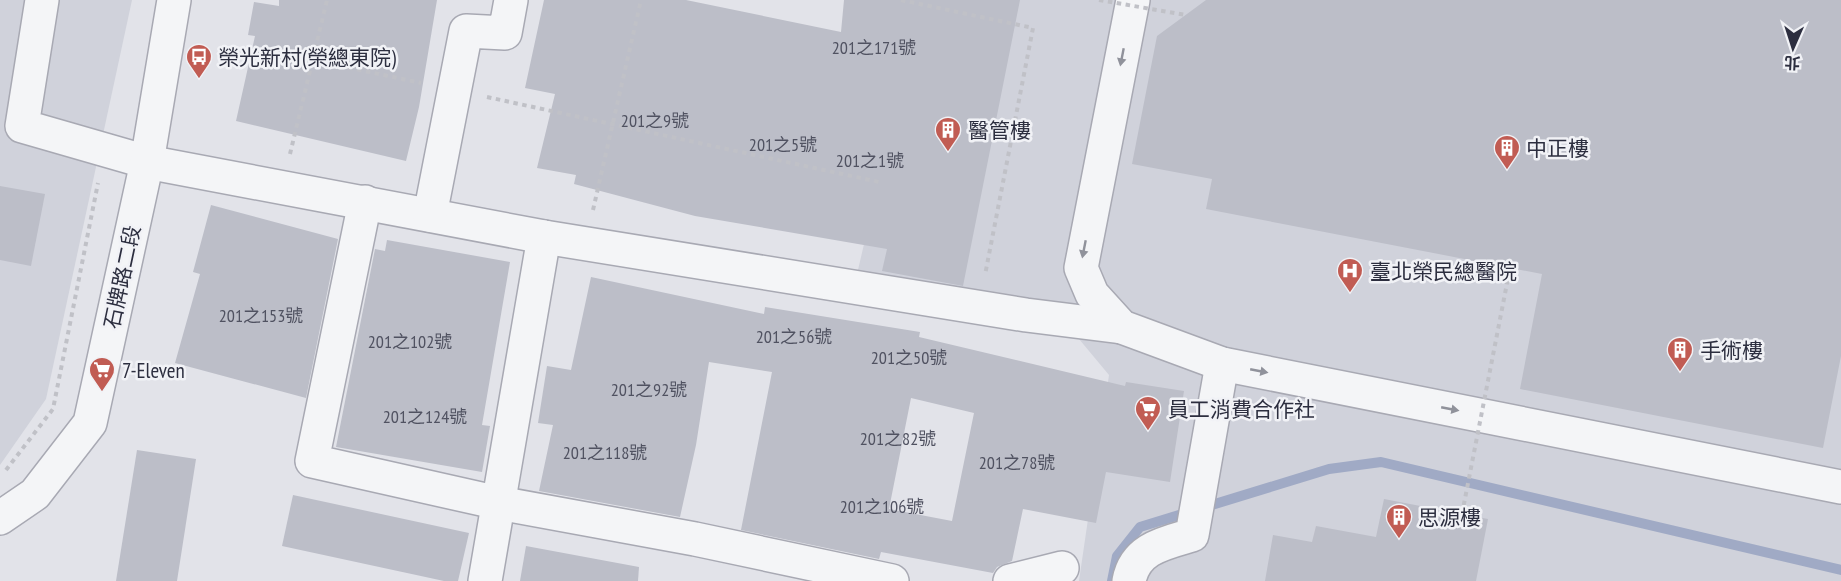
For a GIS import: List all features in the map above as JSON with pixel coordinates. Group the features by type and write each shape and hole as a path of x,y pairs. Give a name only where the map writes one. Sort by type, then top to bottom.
{"street":[{"path":"42,0 22,126 147,162 544,237 979,308 1122,327 1222,364 1841,486"},
{"name":"石牌路二段","path":"0,518 35,494 90,423 147,162 174,0"},
{"path":"430,215 466,31 505,33 511,0"},
{"path":"1122,327 1092,294 1081,268 1133,0"},
{"path":"364,202 312,461 499,503 695,539 892,581"},
{"path":"485,581 544,237"},
{"path":"1129,581 1131,572 1150,547 1192,535 1222,364"},
{"path":"1010,581 1062,568"}],"path":[{"path":"282,187 327,0"},
{"path":"586,243 641,0"},
{"path":"901,0 1033,28 979,308"},
{"path":"1099,0 1186,15"},
{"path":"313,60 879,182"},
{"path":"0,477 53,409 105,150"},
{"path":"1462,514 1510,268"}],"shaded area":[{"path":"0,0 132,0 46,399 0,465"},
{"name":"臺北榮民總醫院","path":"850,0 1841,0 1841,581 1079,581 1109,375 1079,339 862,301 854,287 918,13"}],"building":[{"path":"279,0 437,0 419,107 406,161 236,121 255,36 248,35 254,2 279,6"},
{"path":"544,0 686,0 841,32 844,0 1020,0 963,286 882,271 887,249 695,216 574,184 576,175 537,168 555,94 525,88"},
{"name":"中正樓","path":"1206,0 1841,0 1841,356 1823,448 1520,389 1542,274 1206,209 1212,179 1132,164 1157,36"},
{"path":"0,186 45,194 31,266 0,260"},
{"path":"211,205 338,239 306,398 175,363 200,274 193,272"},
{"path":"387,240 510,262 482,425 490,426 482,472 336,447 375,249 385,251"},
{"path":"591,277 764,314 765,307 920,332 919,337 1125,386 1126,382 1184,391 1170,482 1106,472 1096,523 1023,509 1012,561 997,567 993,573 881,552 879,559 741,530 772,372 709,362 696,445 680,517 539,491 553,425 538,423 547,366 571,370","holes":["911,398 974,413 952,521 889,509"]},
{"path":"137,450 196,459 177,581 116,581"},
{"path":"293,495 469,533 458,581 444,581 282,546"},
{"name":"思源樓","path":"1384,499 1488,519 1476,581 1265,581 1273,535 1312,542 1316,526 1376,537"},
{"path":"526,546 639,567 638,581 520,581"}],"waterway":[{"path":"1112,581 1117,556 1140,527 1329,469 1381,462 1841,570"}],"place":[{"name":"榮光新村(榮總東院)","path":"199,80"},
{"name":"醫管樓","path":"948,153"},
{"name":"中正樓","path":"1507,171"},
{"name":"臺北榮民總醫院","path":"1350,294"},
{"name":"手術樓","path":"1680,373"},
{"name":"7-Eleven","path":"102,393"},
{"name":"員工消費合作社","path":"1148,432"},
{"name":"思源樓","path":"1399,540"}]}
